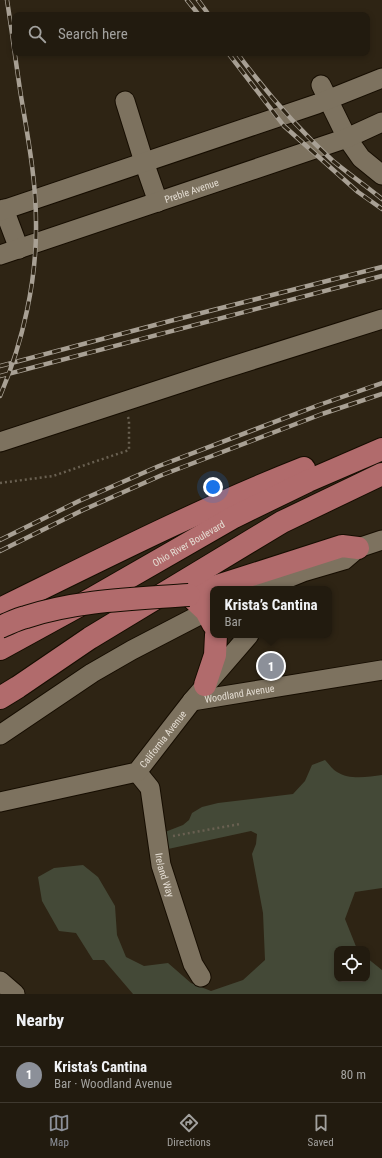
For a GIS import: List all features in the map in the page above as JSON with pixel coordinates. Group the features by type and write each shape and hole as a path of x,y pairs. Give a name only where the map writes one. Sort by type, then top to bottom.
{"highway":[{"path":"0,609 122,549 265,484 330,458 382,445"},
{"name":"Ohio River Boulevard","path":"0,649 93,598 234,517 308,481 382,449"},
{"path":"0,688 90,638 282,522 382,474"},
{"path":"248,586 342,546 358,548"},
{"path":"0,627 25,617 64,607 114,600 203,605"},
{"path":"0,698 90,638"},
{"path":"198,693 215,655 216,638"}],"street":[{"path":"18,249 2,210 144,162 324,92 382,78"},
{"path":"324,92 347,138 361,158 382,174"},
{"path":"125,101 158,202"},
{"name":"Preble Avenue","path":"0,256 347,138 382,122"},
{"path":"0,442 382,319"},
{"path":"268,586 303,572 344,560 358,548 382,540"},
{"path":"291,586 303,572"},
{"path":"0,735 92,673 132,650 203,605"},
{"name":"California Avenue","path":"0,802 137,772 198,693 246,638"},
{"name":"Woodland Avenue","path":"198,693 382,670"},
{"name":"Ireland Way","path":"137,772 150,788 164,873 193,964 201,977"},
{"path":"0,981 15,994"}],"path":[{"path":"0,483 53,476 129,450 129,420 121,402"},
{"path":"158,838 240,824"}],"green space":[{"path":"325,760 335,771 342,775 359,777 382,775 382,888 355,892 345,919 356,946 334,946 334,982 370,982 370,960 382,970 382,994 133,994 104,960 93,960 76,933 59,931 42,901 38,877 54,868 83,865 98,877 115,906 117,935 126,957 144,966 168,963 191,983 211,991 243,980 265,960 263,913 252,854 256,844 257,834 251,831 168,849 165,832 183,825 189,820 192,813 202,807 218,803 293,794 305,781 312,765"}],"railway":[{"path":"7,0 12,35"},
{"path":"187,0 197,12"},
{"path":"198,0 207,12"},
{"path":"0,396 22,333 31,288 36,244 36,206 33,175 15,56"},
{"path":"230,56 284,126 358,192 382,209"},
{"path":"239,56 294,123 333,161 382,199"},
{"path":"0,366 382,267"},
{"path":"0,376 382,276"},
{"path":"0,540 79,501 159,466 319,405 382,383"},
{"path":"0,551 83,510 162,475 322,414 382,394"}],"place":[{"name":"Krista’s Cantina","path":"271,666"}]}
